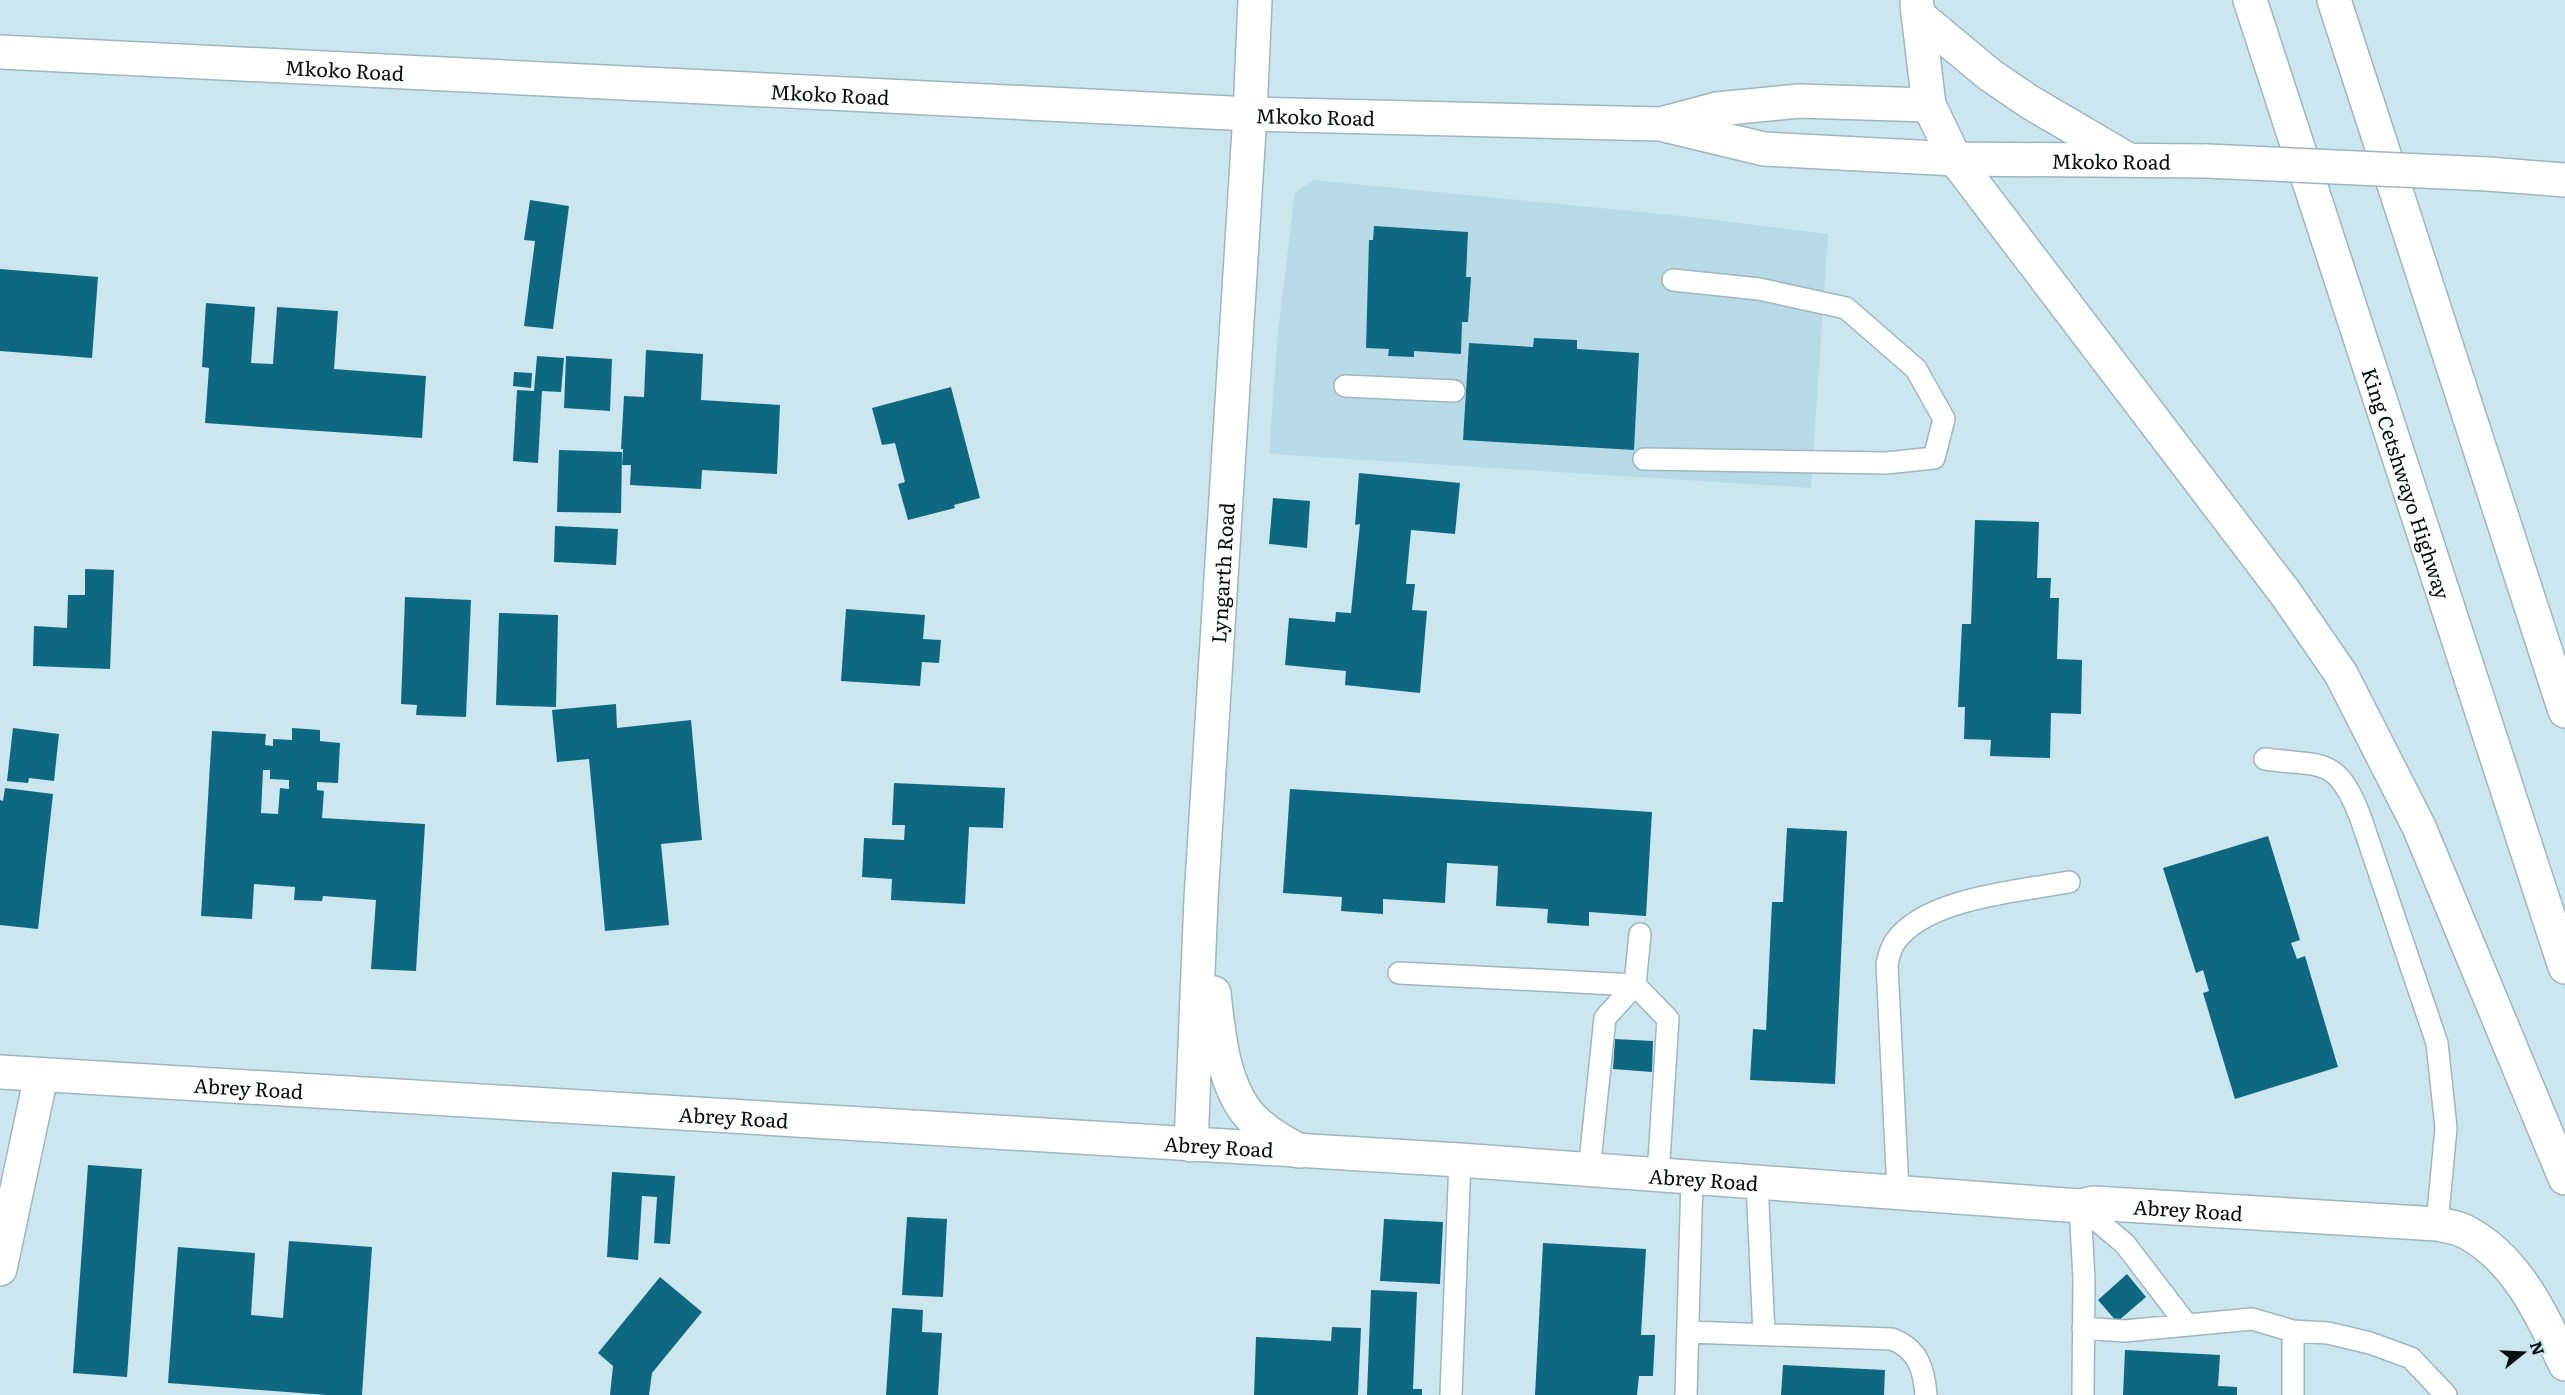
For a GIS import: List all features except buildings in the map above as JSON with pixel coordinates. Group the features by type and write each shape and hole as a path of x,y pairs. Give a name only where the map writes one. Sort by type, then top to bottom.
{"main road":[{"name":"Lyngarth Road","path":"1191,1145 1201,899 1250,114 1255,0"},
{"name":"King Cetshwayo Highway","path":"2250,0 2565,967"},
{"path":"2334,0 2565,711"},
{"path":"1918,8 1929,105 1955,159 2286,594 2341,674 2420,827 2565,1178"},
{"path":"1918,8 1990,75 2028,101 2128,159"},
{"name":"Mkoko Road","path":"0,52 1250,114 1660,124 1764,148 1955,159 2207,161 2488,174 2565,180"},
{"name":"Mkoko Road","path":"1660,124 1717,109 1799,101 1929,105"},
{"path":"1201,899 1218,1030 1224,1063 1236,1095 1241,1106 1256,1122 1300,1152"},
{"name":"Abrey Road","path":"0,1072 1460,1160 2080,1206 2093,1203 2437,1224 2462,1230 2493,1250 2508,1266 2545,1321 2565,1364"},
{"path":"0,1269 41,1076"}],"lane":[{"path":"1644,459 1886,464 1934,458 1944,419 1916,369 1846,308 1759,289 1673,280"},
{"path":"1345,386 1454,391"},
{"path":"2265,759 2333,770 2344,780 2360,816 2437,1043 2446,1128 2437,1224"},
{"path":"1898,1191 1887,964 1896,940 1911,926 1933,912 1974,900 2070,882"},
{"path":"1589,1171 1605,1018 1635,985 1640,934"},
{"path":"1399,973 1635,985 1668,1019 1658,1176"},
{"path":"1451,1395 1460,1160"},
{"path":"1686,1395 1692,1178"},
{"path":"1757,1182 1764,1334"},
{"path":"2080,1206 2125,1244 2187,1325"},
{"path":"2080,1206 2084,1279 2083,1395"},
{"path":"2083,1328 2124,1331 2252,1319 2293,1331 2328,1333 2370,1343 2411,1358 2446,1395"},
{"path":"2293,1331 2293,1395"},
{"path":"1688,1332 1882,1338 1901,1342 1916,1355 1924,1375 1926,1395"}],"shaded area":[{"path":"1314,180 1692,217 1828,234 1811,488 1269,454 1278,331 1295,192"}]}
